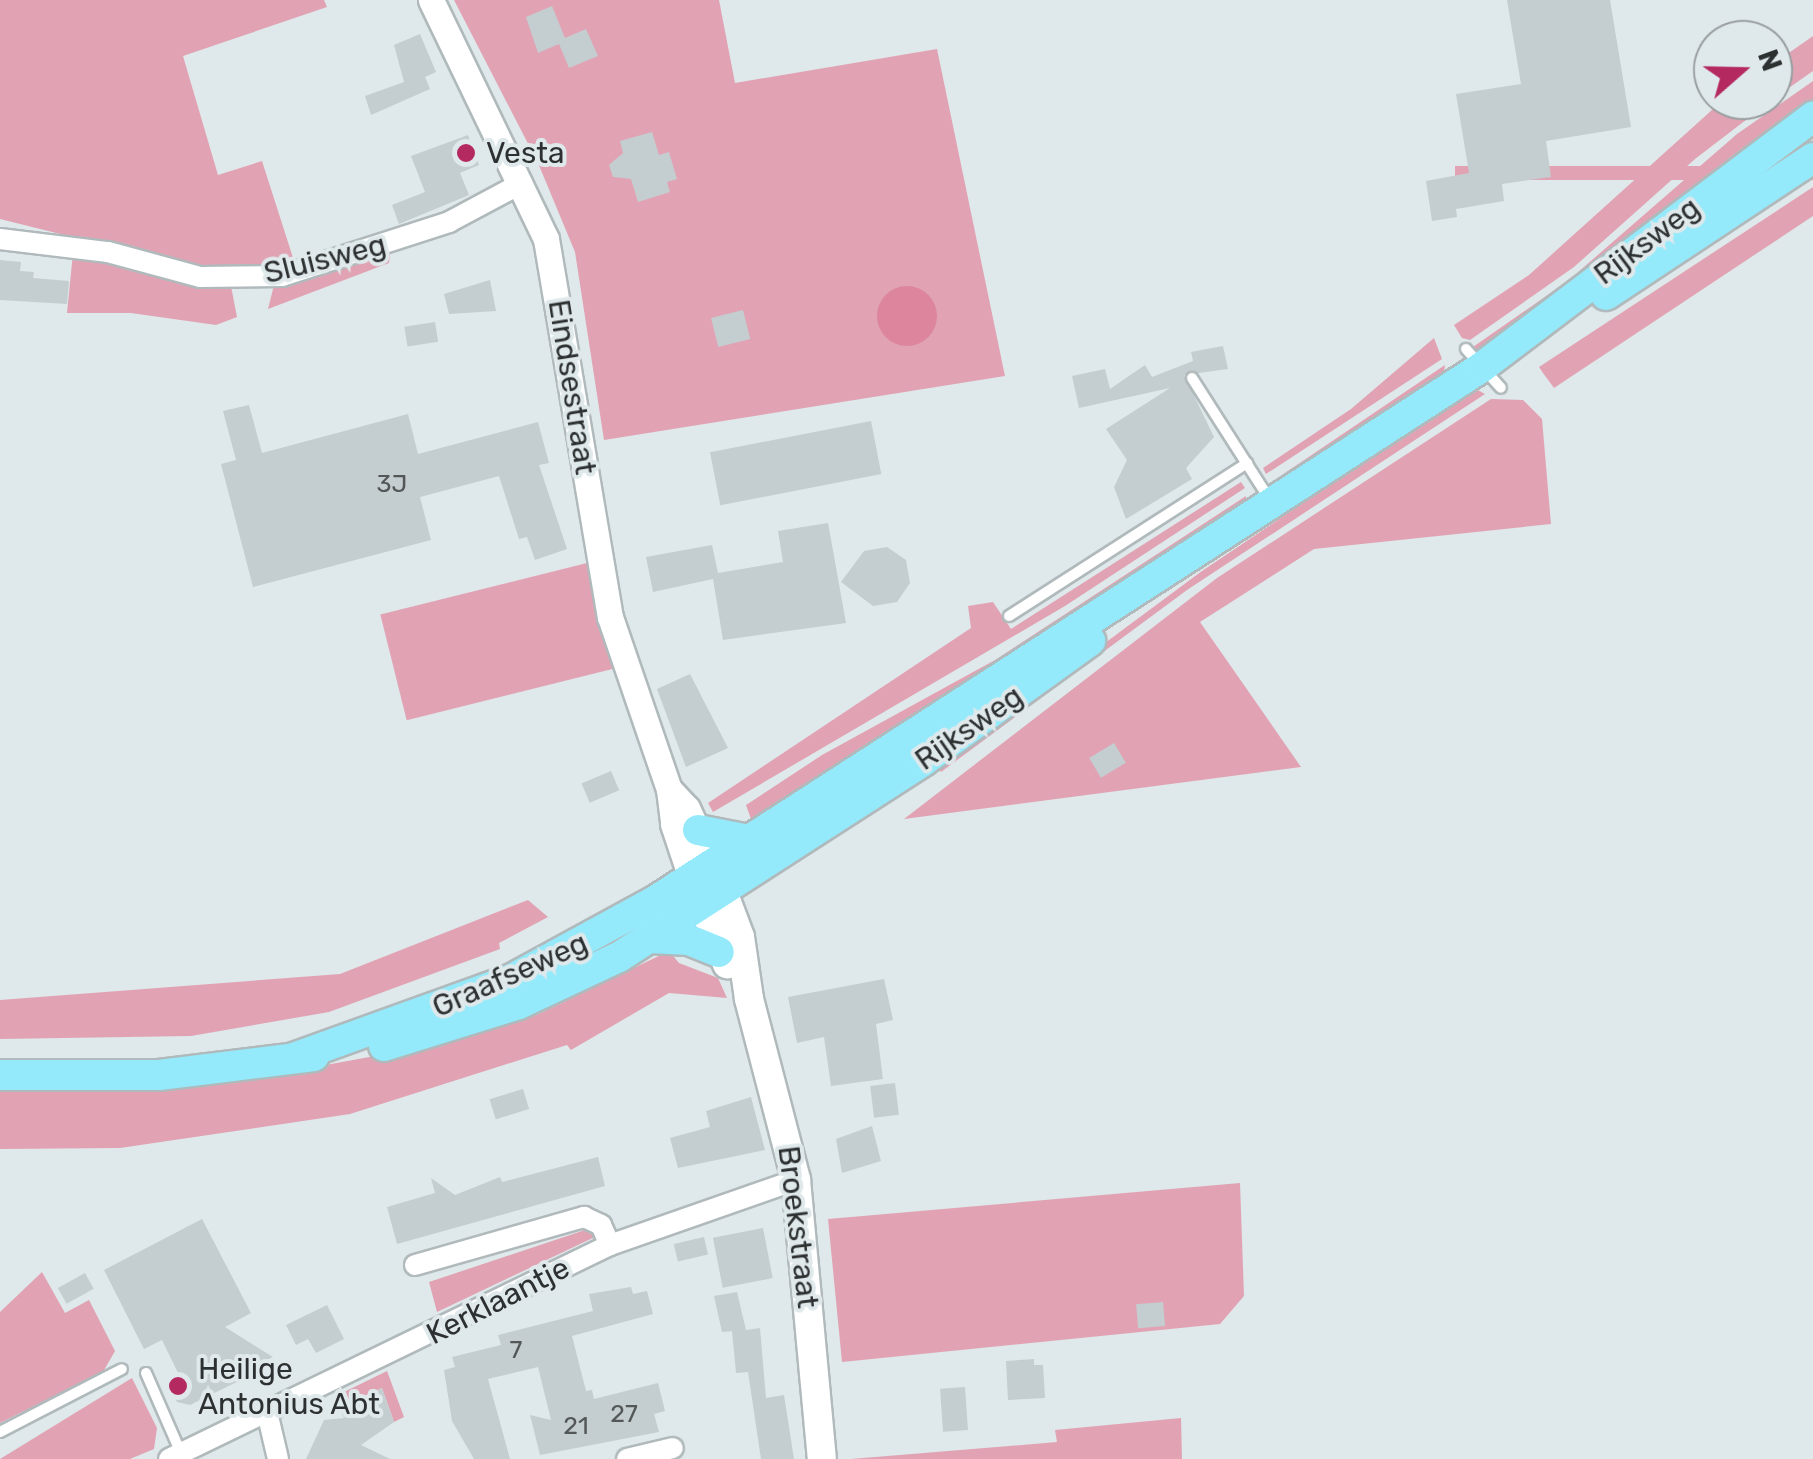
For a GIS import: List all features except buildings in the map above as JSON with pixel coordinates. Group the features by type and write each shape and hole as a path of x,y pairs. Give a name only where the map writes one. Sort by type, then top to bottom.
{"main road":[{"name":"Rijksweg","path":"1483,368 1813,117"},
{"name":"Rijksweg","path":"707,885 749,840 1483,368 1592,304 1813,158"},
{"name":"Rijksweg","path":"707,885 1047,674 1227,536"},
{"path":"698,830 749,840"},
{"name":"Graafseweg","path":"0,1075 160,1075 367,1050 426,1035 570,983 650,938 707,885"},
{"name":"Graafseweg","path":"294,1058 512,980 707,885"},
{"name":"Broekstraat","path":"707,885 719,952 749,1000"},
{"name":"Broekstraat","path":"707,885 740,937 749,1000 796,1180 822,1459"},
{"path":"650,938 690,940 719,952"}],"street":[{"name":"Eindsestraat","path":"430,0 522,183 558,287 610,618 670,789 698,830 707,885"},
{"name":"Sluisweg","path":"0,239 108,252 200,277 282,276 449,222 522,183"},
{"name":"Eindsestraat","path":"670,789 672,824 707,885"},
{"name":"Kerklaantje","path":"175,1456 610,1245 796,1180"},
{"name":"Kerklaantje","path":"415,1264 584,1217 601,1225 610,1245"},
{"path":"266,1412 278,1459"},
{"path":"627,1459 673,1448"}],"lane":[{"path":"1192,378 1273,505"},
{"path":"1009,616 1246,462"},
{"path":"0,1432 122,1369"},
{"path":"146,1373 175,1456"}],"shaded area":[{"path":"0,0 324,0 327,7 183,56 218,175 262,161 295,264 201,269 0,219"},
{"path":"454,0 719,0 735,83 937,49 1005,376 604,440 575,252 538,163"},
{"path":"1813,36 1813,71 1793,85 1793,50"},
{"path":"1813,81 1813,109 1482,352 1473,347 1569,280 1737,134 1757,120 1793,120 1793,95"},
{"path":"1701,120 1746,120 1695,159 1574,267 1470,340 1462,338 1454,325 1529,275"},
{"path":"1455,166 1813,166 1813,180 1455,180"},
{"path":"1813,187 1813,216 1554,388 1543,373 1539,367"},
{"path":"73,253 231,286 237,317 216,325 131,313 67,313"},
{"path":"390,254 389,263 268,309 274,285"},
{"path":"907,286 928,295 937,316 928,337 907,346 886,337 877,316 886,295"},
{"path":"1434,338 1442,359 1266,474 1263,468 1351,409"},
{"path":"1445,365 1443,378 1283,483 1273,481"},
{"path":"1474,388 1485,394 1187,590 941,772 938,767 1202,571"},
{"path":"1491,399 1523,400 1542,419 1551,524 1314,549 1200,622 1301,767 904,819 1217,578"},
{"path":"1241,482 1245,488 1065,606 713,812 708,803 971,628 968,606 993,602 1011,629"},
{"path":"1246,496 1246,507 751,819 746,805 822,755 995,660"},
{"path":"587,563 613,669 407,720 380,615"},
{"path":"528,900 548,917 499,943 500,949 329,1012 191,1036 0,1039 0,1000 340,974"},
{"path":"669,951 679,963 718,978 727,998 669,993 571,1050 567,1045 350,1114 120,1148 0,1149 0,1087 304,1069 451,1042 539,1014"},
{"path":"1240,1183 1244,1296 1220,1324 842,1362 828,1219"},
{"path":"588,1229 599,1235 437,1312 429,1282"},
{"path":"42,1272 65,1313 89,1300 115,1351 103,1372 0,1423 0,1312"},
{"path":"387,1371 404,1417 394,1422 382,1388 340,1408 334,1397"},
{"path":"132,1378 157,1428 154,1449 130,1459 0,1459"},
{"path":"1181,1418 1182,1459 851,1459 1057,1442 1055,1430"}],"place":[{"name":"Vesta","path":"466,153"},
{"name":"Heilige Antonius Abt","path":"178,1386"}]}
